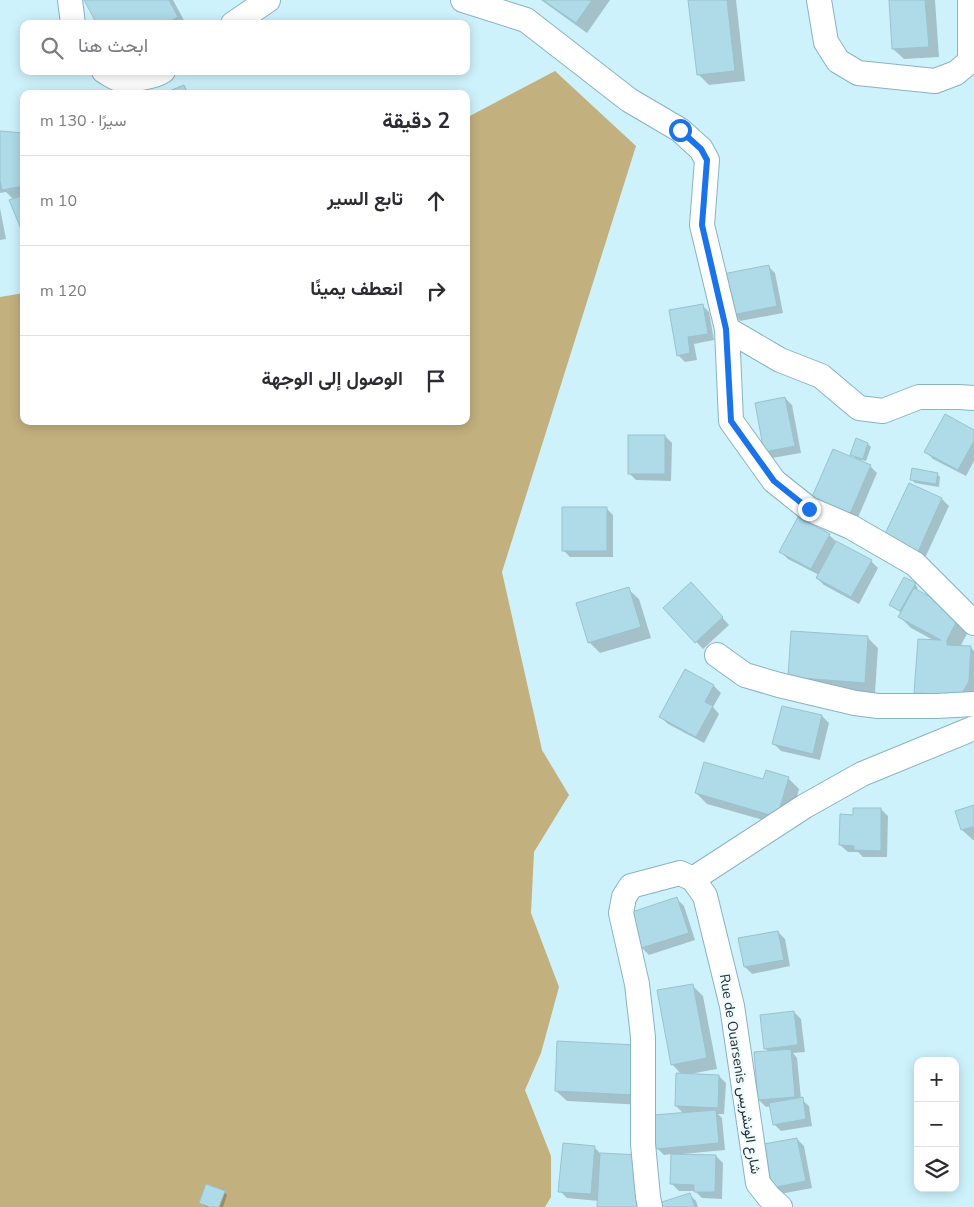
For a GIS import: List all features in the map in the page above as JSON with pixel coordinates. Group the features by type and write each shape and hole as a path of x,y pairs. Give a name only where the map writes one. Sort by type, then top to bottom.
{"street":[{"path":"70,0 72,20"},
{"path":"239,20 268,0"},
{"path":"463,0 526,20 629,100 680,130 701,149 707,160 702,225 726,329 731,421 774,481 809,509 851,527 915,564 974,623"},
{"path":"819,0 826,42 838,61 858,74 935,80 956,73 970,61 970,0"},
{"path":"111,75 118,79 158,75"},
{"path":"726,329 780,360 821,376 858,408 883,411 919,397 974,398"},
{"path":"717,655 745,675 779,686 855,703 878,706 974,704"},
{"path":"650,1207 643,1144 643,1037 637,984 620,913 624,897 632,886 680,874 693,879 805,806 862,774 974,728"},
{"name":"Rue de Ouarsenis شارع الونشريس","path":"693,879 705,896 732,1006 758,1183 780,1207"}],"shaded area":[{"path":"555,71 636,146 502,572 542,750 569,795 534,852 531,913 559,987 541,1053 525,1090 551,1156 551,1197 545,1207 0,1207 0,297 20,294 20,425 470,425 470,116"}],"building":[{"path":"84,0 169,0 178,17 172,20 95,20"},
{"path":"543,0 592,0 576,23"},
{"path":"688,0 727,0 735,71 697,75"},
{"path":"889,0 925,0 929,47 892,49"},
{"path":"184,85 186,90 172,90"},
{"path":"0,131 20,133 20,187 2,190 0,181"},
{"path":"20,196 20,226 9,200"},
{"path":"769,265 777,306 732,315 723,274"},
{"path":"703,304 708,334 688,337 690,353 677,356 669,310"},
{"path":"785,397 795,446 764,452 755,403"},
{"path":"945,414 974,430 974,441 958,470 924,452"},
{"path":"628,435 665,435 665,474 628,474"},
{"path":"856,438 868,443 863,459 850,455"},
{"path":"833,449 871,465 850,514 812,497"},
{"path":"912,468 938,473 936,484 910,480"},
{"path":"909,483 942,498 918,552 884,536"},
{"path":"562,507 607,507 607,551 562,551"},
{"path":"798,517 830,534 811,569 779,552"},
{"path":"836,541 872,560 851,597 816,578"},
{"path":"904,577 916,583 900,611 889,605"},
{"path":"691,582 723,617 695,643 663,608"},
{"path":"629,587 641,627 588,643 576,603"},
{"path":"914,588 958,612 957,621 947,640 947,645 971,646 969,681 961,695 914,693 918,639 941,640 898,617"},
{"path":"791,631 868,636 865,683 788,677"},
{"path":"685,669 714,685 705,702 713,706 696,737 659,717"},
{"path":"782,706 822,715 813,754 772,744"},
{"path":"704,762 763,779 766,770 789,777 777,817 695,793"},
{"path":"974,805 974,830 973,827 961,830 955,811"},
{"path":"853,808 881,808 881,851 854,850 854,846 839,845 840,814 853,815"},
{"path":"677,897 689,933 641,948 629,913"},
{"path":"778,931 784,960 744,967 738,938"},
{"path":"693,984 707,1058 671,1065 657,990"},
{"path":"794,1011 798,1045 764,1049 760,1015"},
{"path":"557,1041 636,1045 634,1095 555,1091"},
{"path":"791,1049 795,1097 758,1100 754,1052"},
{"path":"676,1073 719,1075 718,1108 675,1106"},
{"path":"803,1097 806,1119 773,1125 769,1103"},
{"path":"716,1110 719,1143 656,1149 653,1115"},
{"path":"797,1138 806,1181 772,1188 764,1144"},
{"path":"563,1143 595,1146 591,1194 558,1192"},
{"path":"600,1153 641,1155 638,1207 597,1207"},
{"path":"671,1154 716,1155 715,1192 694,1192 694,1185 670,1184"},
{"path":"206,1184 225,1191 219,1207 210,1207 199,1203"},
{"path":"690,1193 695,1207 661,1207 659,1203"}],"route":[{"path":"680,130 701,149 707,160 702,225 726,329 731,421 774,481 809,509"}]}
